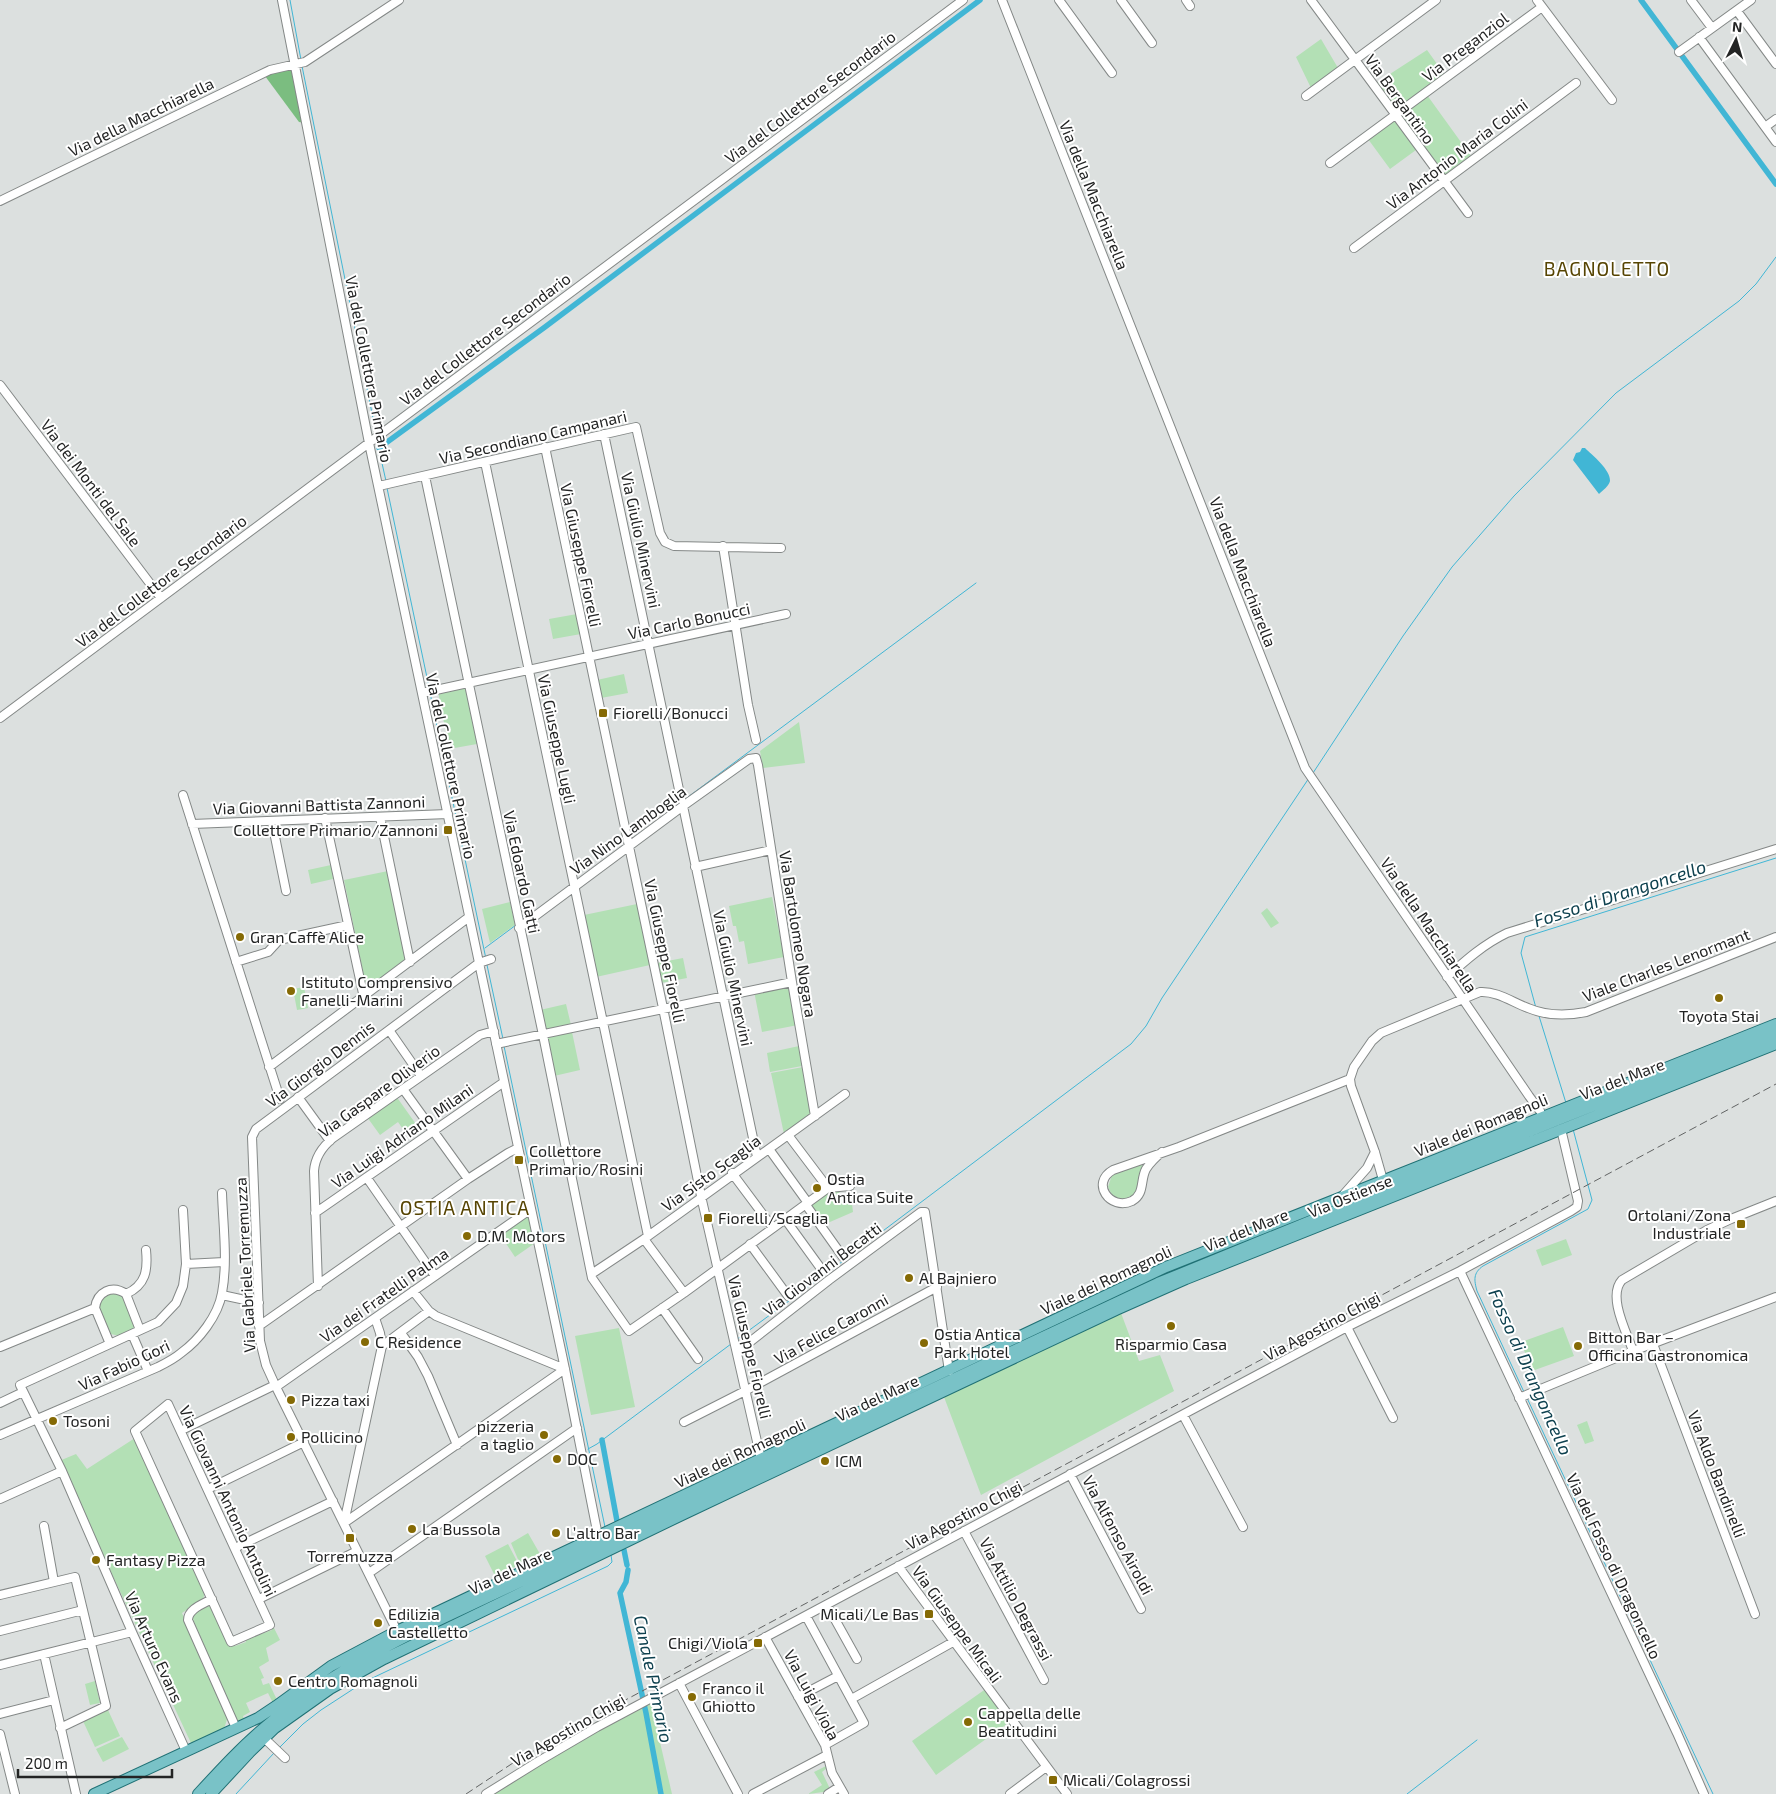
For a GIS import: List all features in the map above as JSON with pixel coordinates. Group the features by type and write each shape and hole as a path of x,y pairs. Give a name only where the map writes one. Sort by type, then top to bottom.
{"main road":[{"path":"1579,1112 1776,1024"},
{"name":"Via del Mare","path":"198,1794 247,1743 276,1717 339,1673 387,1646 1146,1288 1563,1113 1579,1112 1776,1034"},
{"name":"Via Ostiense","path":"211,1794 267,1741 282,1723 330,1689 398,1652 1116,1310 1205,1271 1561,1129 1579,1112 1776,1044"},
{"name":"Viale dei Romagnoli","path":"94,1794 108,1791 186,1750 236,1728 272,1709 331,1666 397,1631 1166,1267 1383,1180 1563,1113"}],"street":[{"name":"Via del Collettore Primario","path":"282,0 299,64 369,443 565,1369 598,1536"},
{"path":"299,64 399,0"},
{"name":"Via del Collettore Secondario","path":"0,718 963,0"},
{"name":"Via della Macchiarella","path":"1002,0 1305,768 1540,1110"},
{"path":"1059,0 1112,73"},
{"path":"1121,0 1152,43"},
{"name":"Via Bergantino","path":"1311,0 1468,213"},
{"path":"1306,96 1436,0"},
{"path":"1691,0 1712,28"},
{"path":"1679,52 1751,0"},
{"path":"1540,3 1612,100"},
{"name":"Via Preganziol","path":"1330,163 1395,116 1540,3"},
{"path":"1737,11 1776,64"},
{"path":"1699,37 1776,142"},
{"name":"Via della Macchiarella","path":"0,201 270,70 299,64"},
{"name":"Via Antonio Maria Colini","path":"1354,248 1576,83"},
{"path":"1765,127 1776,119"},
{"name":"Via dei Monti del Sale","path":"0,385 161,598"},
{"name":"Via Secondiano Campanari","path":"379,486 634,427 638,429 660,533 665,542 674,546 723,546"},
{"name":"Via Giulio Minervini","path":"604,434 757,1156"},
{"name":"Via Giuseppe Fiorelli","path":"545,447 701,1196 761,1460"},
{"name":"Via Giuseppe Lugli","path":"485,462 575,886 646,1237"},
{"name":"Via Edoardo Gatti","path":"425,476 593,1273 592,1278 629,1331 662,1308"},
{"path":"756,740 748,705 723,546 782,548"},
{"name":"Via Carlo Bonucci","path":"422,693 786,614"},
{"name":"Via Nino Lamboglia","path":"519,928 682,802 749,759 754,758"},
{"name":"Via Bartolomeo Nogara","path":"754,758 757,760 758,765 815,1116"},
{"path":"183,795 280,1099"},
{"name":"Via Giovanni Battista Zannoni","path":"192,824 448,814"},
{"path":"380,817 410,962"},
{"path":"325,818 364,998"},
{"path":"272,822 286,891"},
{"path":"1447,976 1483,946 1507,933 1776,849"},
{"path":"696,867 771,850"},
{"path":"269,1067 469,918"},
{"path":"236,962 268,952 278,940 348,925"},
{"name":"Viale Charles Lenormant","path":"1350,1079 1354,1067 1367,1047 1378,1035 1478,992 1489,992 1525,1007 1549,1014 1572,1015 1594,1010 1776,937"},
{"name":"Via Giorgio Dennis","path":"252,1137 258,1128 298,1097 479,963 491,959"},
{"path":"496,1044 792,982"},
{"path":"389,1030 421,1076"},
{"name":"Via Gaspare Oliverio","path":"318,1286 315,1165 319,1153 330,1141 421,1076 482,1034 494,1031"},
{"path":"1162,1152 1146,1169 1141,1191 1135,1199 1118,1203 1106,1196 1103,1183 1109,1172 1162,1152 1180,1147 1350,1079 1354,1099 1375,1152 1383,1180"},
{"name":"Via Luigi Adriano Milani","path":"315,1213 504,1082"},
{"path":"403,1089 468,1179"},
{"name":"Via Sisto Scaglia","path":"593,1273 845,1094"},
{"path":"298,1097 330,1141"},
{"path":"1460,1271 1571,1212 1577,1207 1577,1191 1561,1129"},
{"path":"788,1135 828,1188"},
{"name":"Via Gabriele Torremuzza","path":"252,1137 262,1352 276,1386 397,1631"},
{"path":"260,1326 468,1179 518,1148"},
{"path":"768,1149 843,1257"},
{"path":"1342,1196 1353,1186 1367,1168 1375,1152"},
{"path":"732,1174 773,1228"},
{"path":"367,1178 435,1276"},
{"path":"698,1359 662,1308 828,1188 850,1186"},
{"name":"Via Fabio Gori","path":"0,1435 148,1371 182,1353 200,1336 218,1308 222,1295 224,1262 222,1192"},
{"path":"1633,1351 1616,1300 1616,1291 1622,1280 1707,1230 1776,1201"},
{"name":"Via dei Fratelli Palma","path":"186,1428 276,1386 531,1209"},
{"path":"0,1403 22,1389 158,1322 176,1302 184,1286 186,1264 183,1210"},
{"name":"Via Giovanni Becatti","path":"735,1345 829,1280 921,1212 926,1212 937,1287"},
{"path":"785,1219 822,1270"},
{"path":"646,1237 684,1293"},
{"path":"750,1244 788,1296"},
{"path":"126,1294 146,1274 146,1250"},
{"path":"186,1264 224,1262"},
{"name":"Via Agostino Chigi","path":"486,1794 539,1761 679,1683 1347,1327 1460,1271"},
{"name":"Via del Fosso di Dragoncello","path":"1460,1271 1704,1794"},
{"path":"937,1287 950,1370"},
{"name":"Via Felice Caronni","path":"684,1422 937,1287"},
{"path":"110,1344 95,1308 98,1298 107,1290 116,1289 126,1294 140,1330"},
{"path":"414,1291 429,1311 436,1316 565,1369"},
{"path":"222,1295 259,1303"},
{"path":"1520,1397 1633,1351 1776,1297"},
{"path":"0,1347 95,1308"},
{"path":"382,1346 429,1311"},
{"path":"344,1523 382,1346 375,1318"},
{"path":"1347,1327 1393,1418"},
{"path":"400,1333 418,1357 428,1376 457,1445"},
{"path":"132,1334 148,1371"},
{"name":"Via Aldo Bandinelli","path":"1653,1344 1755,1614"},
{"path":"344,1523 565,1369"},
{"name":"Via Arturo Evans","path":"22,1389 62,1471 186,1750"},
{"name":"Via Giovanni Antonio Antolini","path":"168,1404 270,1625 231,1642 212,1599 135,1431 168,1404"},
{"path":"1183,1415 1243,1527"},
{"path":"369,1573 577,1428"},
{"path":"212,1487 304,1442"},
{"path":"0,1499 62,1471"},
{"name":"Via Alfonso Airoldi","path":"1070,1474 1140,1609"},
{"path":"239,1546 334,1501"},
{"path":"44,1526 54,1582"},
{"name":"Via Attilio Degrassi","path":"964,1531 1044,1680"},
{"path":"263,1597 357,1550"},
{"name":"Via Giuseppe Micali","path":"898,1566 1066,1794"},
{"path":"0,1595 75,1577 106,1706 60,1728"},
{"path":"212,1599 190,1612 188,1620 236,1728"},
{"path":"827,1605 857,1659"},
{"path":"0,1631 83,1610"},
{"path":"806,1616 864,1723 825,1745"},
{"path":"0,1665 132,1632"},
{"name":"Via Luigi Viola","path":"765,1637 825,1745 832,1773 842,1790"},
{"path":"855,1696 953,1642"},
{"path":"44,1654 76,1794"},
{"path":"798,1697 838,1676"},
{"path":"679,1683 738,1794"},
{"path":"0,1714 54,1700"},
{"path":"0,1734 16,1794"},
{"path":"267,1741 283,1756"},
{"path":"753,1794 827,1754"},
{"path":"1010,1794 1046,1767"},
{"path":"828,1794 842,1790"}],"green space":[{"path":"1321,39 1338,68 1311,88 1296,57"},
{"path":"1427,50 1445,75 1396,111 1376,83"},
{"path":"293,67 305,123 299,122 265,76 270,72"},
{"path":"1427,95 1471,156 1443,177 1399,115"},
{"path":"1394,120 1416,150 1390,169 1368,139"},
{"path":"577,614 581,634 553,639 549,619"},
{"path":"624,674 628,693 601,698 597,680"},
{"path":"465,686 477,744 449,749 438,691"},
{"path":"799,722 805,763 763,768 760,751"},
{"path":"331,865 333,879 311,884 308,870"},
{"path":"388,871 406,960 367,991 344,880"},
{"path":"772,897 784,957 748,964 744,941 739,942 729,906"},
{"path":"510,902 515,925 490,943 482,909"},
{"path":"637,904 650,965 596,977 584,915"},
{"path":"1267,908 1279,923 1271,928 1261,913"},
{"path":"683,958 687,978 661,983 657,963"},
{"path":"789,985 798,1025 762,1032 754,991"},
{"path":"304,987 308,1008 297,1010 293,989"},
{"path":"566,1004 571,1025 544,1031 540,1010"},
{"path":"572,1032 580,1070 554,1076 545,1038"},
{"path":"799,1046 802,1066 770,1072 767,1053"},
{"path":"803,1067 811,1115 784,1134 771,1073"},
{"path":"396,1096 418,1127 407,1135 398,1122 380,1135 367,1117"},
{"path":"1151,1159 1138,1191 1128,1198 1122,1199 1113,1196 1108,1187 1112,1175"},
{"path":"839,1190 840,1197 851,1196 853,1212 823,1225 810,1205 828,1192"},
{"path":"525,1216 530,1217 535,1243 515,1257 499,1233"},
{"path":"1566,1239 1572,1255 1542,1266 1536,1250"},
{"path":"108,1291 122,1294 137,1328 119,1336 111,1334 98,1308 98,1303"},
{"path":"1121,1313 1139,1361 1160,1355 1174,1391 981,1495 944,1397"},
{"path":"1563,1327 1574,1356 1532,1371 1521,1342"},
{"path":"619,1328 635,1407 591,1415 575,1336"},
{"path":"1587,1421 1594,1441 1585,1444 1577,1425"},
{"path":"135,1438 205,1592 203,1599 182,1613 228,1716 224,1729 191,1743 59,1461 76,1454 87,1469"},
{"path":"528,1533 540,1554 520,1564 511,1543"},
{"path":"508,1544 519,1565 495,1576 485,1556"},
{"path":"209,1606 235,1646 246,1642 245,1638 259,1632 261,1634 272,1630 273,1626 280,1640 266,1648 269,1661 259,1667 264,1678 261,1679 263,1685 269,1683 277,1700 273,1703 268,1693 246,1703 250,1712 243,1716 244,1719 237,1722 192,1617 194,1612"},
{"path":"95,1681 100,1703 90,1705 85,1684"},
{"path":"987,1688 1011,1721 936,1775 912,1741"},
{"path":"650,1699 672,1794 486,1794"},
{"path":"108,1710 120,1736 95,1747 83,1721"},
{"path":"122,1737 129,1749 103,1762 96,1749"},
{"path":"826,1766 827,1768 822,1772 831,1791 808,1794 822,1785 814,1772"}],"water":[{"path":"1582,448 1585,448 1600,463 1610,477 1608,485 1599,494 1573,460 1576,453 1580,452"}],"waterway":[{"path":"290,0 301,60"},
{"path":"379,448 545,327 980,0"},
{"path":"1641,0 1776,184"},
{"path":"302,66 376,433"},
{"path":"1313,773 1403,636 1452,567 1514,496 1616,393 1739,301 1756,284 1776,257"},
{"path":"377,441 386,481"},
{"path":"387,488 429,687"},
{"path":"684,800 976,583"},
{"path":"430,693 486,959"},
{"path":"847,1258 1131,1044 1146,1026 1162,998 1309,778"},
{"name":"Fosso di Drangoncello","path":"1536,1008 1521,953 1525,937 1776,858"},
{"path":"485,948 516,925"},
{"path":"487,965 503,1039"},
{"name":"Fosso di Drangoncello","path":"1539,1016 1566,1103"},
{"path":"504,1046 605,1527"},
{"name":"Fosso di Drangoncello","path":"1524,1392 1477,1291 1475,1277 1477,1271 1483,1266 1588,1209 1592,1200 1573,1129"},
{"path":"736,1340 843,1261"},
{"path":"588,1449 731,1344"},
{"name":"Fosso di Drangoncello","path":"1527,1398 1713,1794"},
{"name":"Canale Primario","path":"602,1440 617,1521"},
{"name":"Canale Primario","path":"624,1550 627,1565"},
{"path":"279,1748 303,1724 321,1710 364,1682 608,1566 612,1562 611,1555"},
{"name":"Canale Primario","path":"628,1570 626,1582 620,1593 661,1794"},
{"path":"1407,1794 1477,1740"},
{"path":"236,1794 274,1753"}],"railway":[{"path":"466,1794 516,1761 575,1727 1776,1084"}],"place":[{"name":"Fiorelli/Bonucci","path":"603,713"},
{"name":"Collettore Primario/Zannoni","path":"448,830"},
{"name":"Gran Caffè Alice","path":"240,937"},
{"name":"Istituto Comprensivo Fanelli-Marini","path":"291,991"},
{"name":"Toyota Stai","path":"1719,998"},
{"name":"Collettore Primario/Rosini","path":"519,1160"},
{"name":"Ostia Antica Suite","path":"817,1188"},
{"name":"Fiorelli/Scaglia","path":"708,1218"},
{"name":"Ortolani/Zona Industriale","path":"1741,1224"},
{"name":"D.M. Motors","path":"467,1236"},
{"name":"Al Bajniero","path":"909,1278"},
{"name":"Risparmio Casa","path":"1171,1326"},
{"name":"C Residence","path":"365,1342"},
{"name":"Ostia Antica Park Hotel","path":"924,1343"},
{"name":"Bitton Bar – Officina Gastronomica","path":"1578,1346"},
{"name":"Pizza taxi","path":"291,1400"},
{"name":"Tosoni","path":"53,1421"},
{"name":"pizzeria a taglio","path":"544,1435"},
{"name":"Pollicino","path":"291,1437"},
{"name":"DOC","path":"557,1459"},
{"name":"ICM","path":"825,1461"},
{"name":"La Bussola","path":"412,1529"},
{"name":"L’altro Bar","path":"556,1533"},
{"name":"Torremuzza","path":"350,1538"},
{"name":"Fantasy Pizza","path":"96,1560"},
{"name":"Micali/Le Bas","path":"929,1614"},
{"name":"Edilizia Castelletto","path":"378,1623"},
{"name":"Chigi/Viola","path":"758,1643"},
{"name":"Centro Romagnoli","path":"278,1681"},
{"name":"Franco il Ghiotto","path":"692,1697"},
{"name":"Cappella delle Beatitudini","path":"968,1722"},
{"name":"Micali/Colagrossi","path":"1053,1780"}],"district":[{"name":"BAGNOLETTO","path":"1607,269"},
{"name":"OSTIA ANTICA","path":"465,1208"}]}
